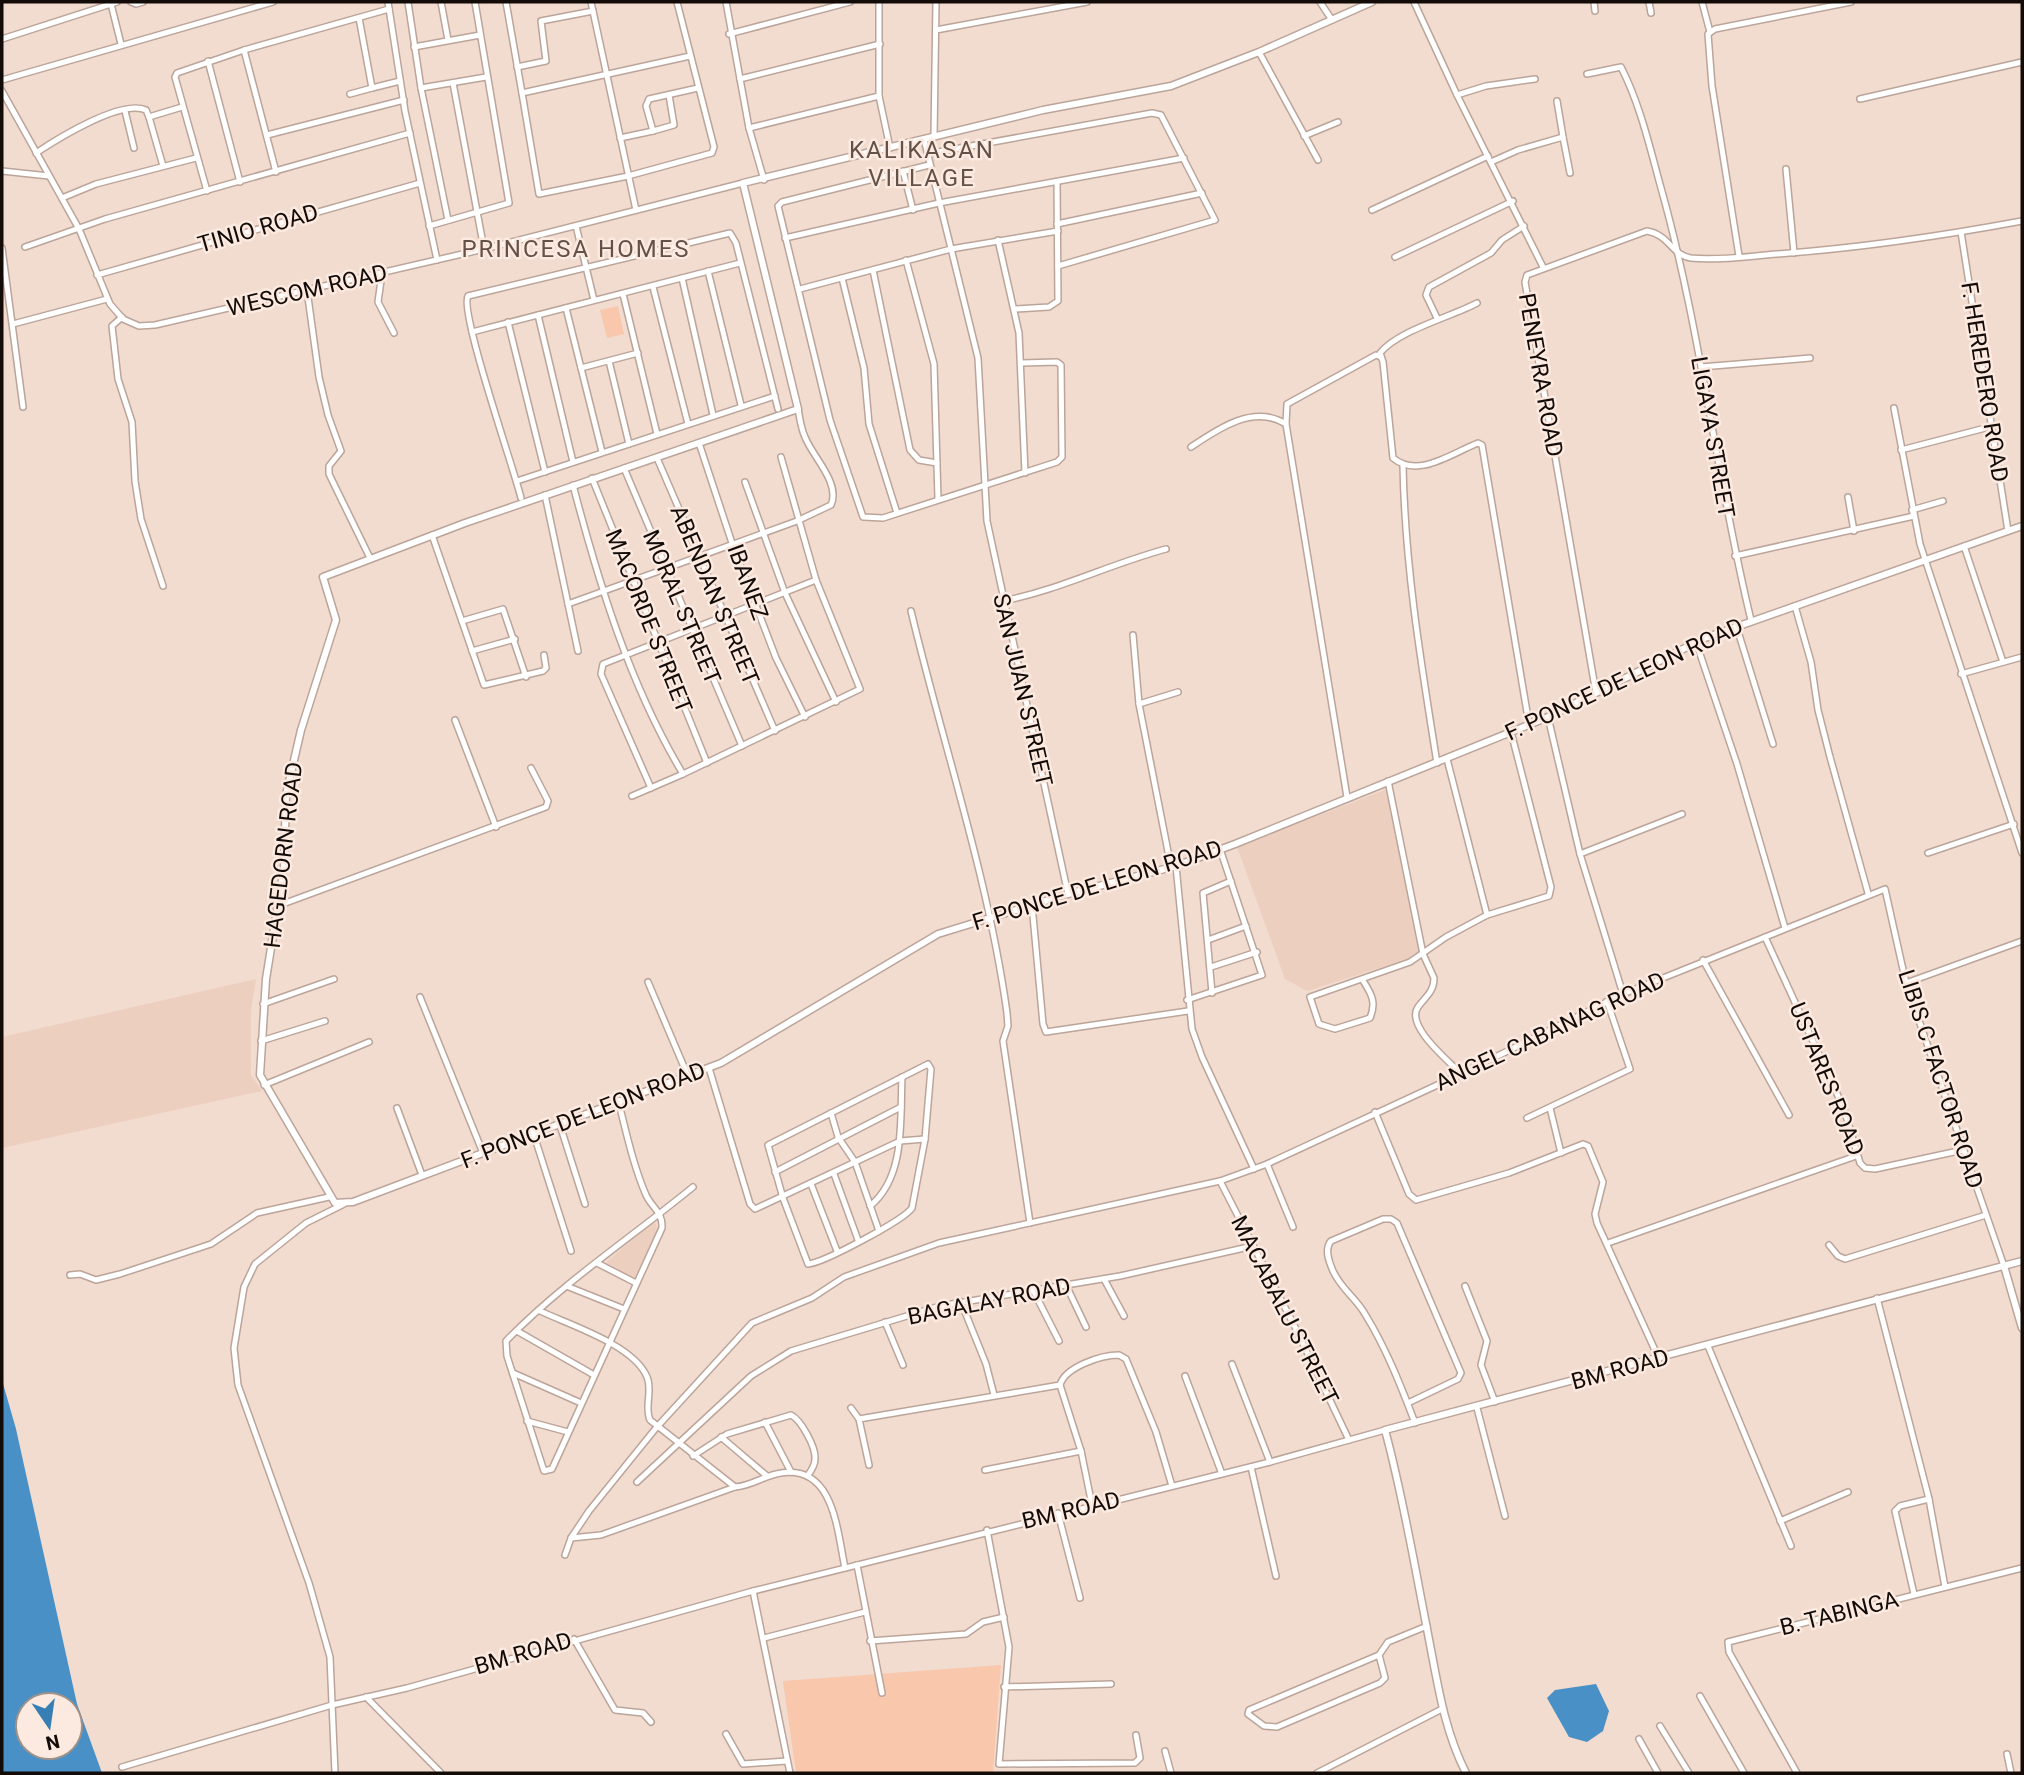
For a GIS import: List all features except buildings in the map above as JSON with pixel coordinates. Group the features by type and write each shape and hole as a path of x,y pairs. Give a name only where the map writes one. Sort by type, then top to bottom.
{"street":[{"path":"131,2 143,2"},
{"path":"2,80 273,2"},
{"path":"388,2 410,133 438,260"},
{"path":"408,2 421,88 448,220"},
{"path":"441,2 448,40"},
{"path":"429,226 509,203 474,2"},
{"path":"506,2 540,195 628,176 712,153 714,147 677,2"},
{"path":"591,2 636,210"},
{"path":"726,2 729,34 749,128 764,180"},
{"path":"729,34 850,2"},
{"path":"879,2 879,96 890,148"},
{"path":"934,137 936,2"},
{"path":"936,30 1087,2"},
{"path":"1320,2 1332,20"},
{"path":"568,604 797,521 831,505 834,497 822,466 806,440 743,183 1067,105 1157,90 1259,52 1372,2"},
{"path":"1414,2 1543,267"},
{"path":"1594,2 1595,11"},
{"path":"1648,2 1651,13"},
{"path":"1702,2 1710,32"},
{"path":"1739,257 1706,38 1710,32 1851,2"},
{"path":"2,39 114,3 121,44"},
{"path":"207,191 182,107 176,74 244,50 389,9"},
{"path":"517,67 546,61 541,21 593,11"},
{"path":"359,18 372,88"},
{"path":"414,47 480,35"},
{"path":"740,79 880,44"},
{"path":"244,50 276,172"},
{"path":"1259,52 1318,160"},
{"path":"522,93 690,56"},
{"path":"208,61 240,182"},
{"path":"1860,99 2022,62"},
{"name":"LIGAYA STREET","path":"1587,74 1621,67 1653,157 1679,254 1735,556 1751,620"},
{"path":"421,88 486,77"},
{"path":"1457,95 1486,86 1535,79"},
{"path":"350,94 400,81"},
{"path":"453,83 484,249"},
{"path":"653,131 646,102 698,88"},
{"path":"2,91 79,229 107,299 122,317 112,326 117,379 132,422 135,481 141,519 163,586"},
{"path":"620,138 674,125 669,94"},
{"path":"749,128 879,96"},
{"path":"267,135 404,100"},
{"path":"1557,102 1570,173"},
{"path":"149,117 182,107"},
{"path":"36,153 87,122 142,108 149,117 163,166"},
{"path":"125,111 134,148"},
{"path":"927,154 1156,113 1163,119 1215,216 1214,222 1059,266"},
{"path":"1304,136 1338,122"},
{"path":"25,247 105,219 410,133"},
{"path":"1372,209 1490,159 1563,137"},
{"name":"SAN JUAN STREET","path":"924,139 978,358 983,485 1003,601 1068,894"},
{"path":"62,198 96,184 196,158"},
{"path":"785,238 939,203 1184,158"},
{"path":"929,165 782,202 778,209 800,289 830,420 859,513 872,520 1057,463 1062,457 1061,365 1057,362 1022,363"},
{"path":"1786,169 1794,253"},
{"path":"2,171 49,176"},
{"path":"903,171 913,210"},
{"path":"1014,309 1056,304 1059,266 1056,182"},
{"name":"TINIO ROAD","path":"97,275 420,183"},
{"name":"WESCOM ROAD","path":"122,317 139,326 155,325 484,249 743,183"},
{"path":"800,289 951,249 1202,193"},
{"path":"1395,257 1513,201"},
{"path":"1679,254 1691,258 1739,257 1874,246 2022,221"},
{"path":"576,226 594,300"},
{"path":"1437,318 1426,295 1429,287 1491,253 1502,240 1524,226"},
{"name":"PENEYRA ROAD","path":"1596,694 1525,282 1527,275 1543,267 1647,232 1663,235 1679,254"},
{"name":"F. HEREDERO ROAD","path":"1961,232 2008,531"},
{"path":"521,498 472,332 465,302 468,296 728,233 736,243 778,409"},
{"path":"998,240 1014,309 1022,363 1025,473"},
{"path":"2,248 23,407"},
{"path":"906,260 934,364 938,499"},
{"path":"472,332 740,263"},
{"path":"873,270 910,450 919,460 937,463"},
{"path":"708,271 741,405"},
{"path":"382,273 378,302 394,333"},
{"path":"682,278 713,415"},
{"path":"842,278 864,368 869,424 897,513"},
{"path":"653,287 688,424"},
{"path":"307,290 319,377 328,415 341,451 329,466 329,474 370,558 593,478 798,409"},
{"path":"623,294 657,435"},
{"path":"13,324 107,299"},
{"path":"1477,303 1462,311 1437,318 1384,348 1380,354 1393,458 1403,466 1414,467 1441,460 1478,443 1482,445 1529,724"},
{"path":"566,308 602,452"},
{"path":"538,315 573,462"},
{"path":"508,322 545,471"},
{"path":"580,368 638,354"},
{"path":"1347,797 1286,424 1287,404 1376,355 1381,357"},
{"path":"1701,368 1810,358"},
{"path":"610,360 629,444"},
{"path":"517,481 775,396"},
{"path":"1894,408 1913,513 1925,559 2022,853"},
{"path":"1191,447 1222,426 1248,417 1273,416 1286,424"},
{"path":"1901,450 1993,426"},
{"name":"IBANEZ","path":"699,443 719,495 732,543 776,658 805,717"},
{"path":"632,796 858,691 860,686 816,580 797,521 781,457"},
{"name":"ABENDAN STREET","path":"657,458 775,731"},
{"path":"1403,466 1404,542 1411,604 1437,763"},
{"name":"MORAL STREET","path":"624,468 690,629 742,746"},
{"name":"MACORDE STREET","path":"593,478 707,763"},
{"path":"745,482 785,593 836,702"},
{"path":"573,485 603,593 651,714 683,774"},
{"path":"545,495 578,651"},
{"path":"1848,497 1854,531"},
{"path":"1735,556 1854,531 1943,501"},
{"name":"F. PONCE DE LEON ROAD","path":"342,1204 709,1068 731,1058 927,939 991,915 1173,867 1548,717 1596,694 1633,671 1736,625 2022,526"},
{"path":"432,535 484,685 526,677 545,670 544,655"},
{"path":"1964,545 2003,662"},
{"path":"1003,601 1057,589 1077,578 1166,548"},
{"name":"HAGEDORN ROAD","path":"342,1204 329,1197 264,1085 260,1075 261,1041 263,1004 280,905 288,782 300,730 336,620 323,581 325,574 370,558"},
{"path":"652,788 601,674 603,664 816,580"},
{"path":"1795,606 1811,662 1818,710 1868,893"},
{"path":"462,621 503,609 526,677"},
{"path":"911,611 936,719 991,915 1007,1013 1008,1026 1003,1041 1030,1223"},
{"path":"1736,625 1773,744"},
{"path":"1133,635 1139,704 1173,867 1188,1011 1202,1057 1255,1169"},
{"path":"472,652 515,639"},
{"path":"1696,642 1737,764 1785,928"},
{"path":"1961,674 2022,657"},
{"path":"1139,704 1178,692"},
{"path":"1548,717 1580,854 1623,994"},
{"path":"455,720 496,827"},
{"path":"1362,979 1372,994 1375,1007 1370,1018 1335,1028 1319,1024 1310,996 1410,962 1487,915 1546,899 1551,893 1511,732"},
{"path":"1447,759 1487,915"},
{"path":"280,905 496,827 547,805 548,801 531,768"},
{"path":"1388,781 1423,954 1433,973 1434,985 1418,1008 1416,1020 1419,1030 1461,1074"},
{"path":"1580,854 1682,814"},
{"path":"1928,853 2014,824"},
{"path":"1187,1000 1261,976 1257,952 1220,849"},
{"path":"1212,993 1203,893 1231,881"},
{"name":"ANGEL CABANAG ROAD","path":"565,1555 571,1538 656,1428 752,1323 812,1298 844,1277 909,1253 984,1231 1220,1181 1255,1169 1461,1074 1607,1001 1868,893 1885,889"},
{"name":"LIBIS C FACTOR ROAD","path":"1885,889 1906,983 2004,1266"},
{"path":"1032,905 1043,1024 1046,1032 1188,1011"},
{"path":"1208,940 1247,926"},
{"name":"USTARES ROAD","path":"1765,937 1844,1109 1856,1156 1869,1170 1962,1150"},
{"path":"1906,983 2022,941"},
{"path":"1211,967 1257,952"},
{"path":"1703,960 1789,1115"},
{"path":"263,1004 334,979"},
{"path":"648,982 687,1074"},
{"path":"420,997 483,1153"},
{"path":"1527,1118 1630,1069 1607,1001"},
{"path":"261,1041 325,1021"},
{"path":"264,1085 369,1042"},
{"path":"926,1064 931,1069 925,1139 912,1208 903,1217 808,1264 775,1172 768,1145 926,1064"},
{"path":"709,1068 750,1205 755,1209 835,1174 900,1141 925,1139"},
{"path":"870,1206 887,1188 900,1141 902,1077"},
{"path":"618,1100 646,1196 661,1214 661,1230 552,1469 544,1471 505,1345 540,1311 597,1264 661,1214 694,1187"},
{"path":"775,1172 838,1137 901,1107"},
{"path":"397,1108 422,1175"},
{"path":"1550,1108 1561,1153"},
{"path":"1375,1112 1409,1194 1416,1200 1426,1199 1583,1144 1589,1147 1603,1182 1595,1218 1659,1359"},
{"path":"831,1114 838,1137 855,1163 878,1231"},
{"path":"559,1122 585,1204"},
{"path":"533,1132 571,1251"},
{"path":"1608,1243 1856,1156"},
{"path":"1267,1164 1293,1227"},
{"path":"835,1174 859,1240"},
{"name":"MACABALU STREET","path":"1220,1181 1349,1440"},
{"path":"811,1184 837,1251"},
{"path":"70,1275 80,1274 96,1280 120,1274 211,1244 257,1213 329,1197"},
{"path":"335,1773 330,1657 309,1583 238,1385 234,1348 244,1287 254,1265 306,1223 342,1204"},
{"path":"1829,1245 1838,1256 1845,1259 1986,1215"},
{"path":"1408,1403 1458,1380 1461,1373 1397,1223 1391,1219 1383,1219 1331,1241 1327,1250 1331,1269 1342,1290 1363,1311 1415,1423"},
{"name":"BAGALAY ROAD","path":"637,1482 676,1444 778,1357 885,1322 961,1302 1104,1279 1253,1246"},
{"name":"BM ROAD","path":"122,1767 332,1705 753,1591 987,1530 1251,1467 2022,1261"},
{"path":"597,1264 636,1283"},
{"path":"2004,1266 2022,1328"},
{"path":"1104,1279 1124,1316"},
{"path":"1066,1285 1086,1326"},
{"path":"1465,1286 1487,1342 1480,1365 1495,1402"},
{"path":"569,1287 624,1309"},
{"path":"1033,1290 1059,1341"},
{"path":"1877,1298 1929,1499 1945,1587"},
{"path":"961,1302 986,1364 994,1395"},
{"path":"540,1311 610,1343 636,1363 647,1378 648,1417 656,1428 735,1487"},
{"path":"885,1322 903,1365"},
{"path":"517,1331 594,1375"},
{"path":"1709,1346 1791,1546"},
{"path":"1092,1505 1081,1451 1060,1385 1064,1375 1072,1370 1114,1355 1123,1356 1156,1432 1172,1486"},
{"path":"1232,1364 1270,1462"},
{"path":"513,1373 581,1403"},
{"path":"1185,1376 1222,1474"},
{"path":"859,1419 1060,1385"},
{"path":"851,1408 859,1419 869,1465"},
{"path":"1477,1408 1505,1516"},
{"path":"693,1456 721,1437 791,1415 798,1419 815,1455 815,1464 808,1475"},
{"path":"527,1421 568,1432"},
{"path":"765,1422 791,1472"},
{"path":"1385,1430 1442,1709 1451,1741 1466,1773"},
{"path":"721,1437 767,1476"},
{"path":"985,1470 1081,1451"},
{"path":"1251,1467 1276,1576"},
{"path":"571,1538 601,1535 767,1476 791,1472 808,1475 829,1499 845,1568"},
{"path":"1780,1521 1848,1492"},
{"path":"1914,1594 1895,1511 1899,1506 1929,1499"},
{"path":"1058,1513 1080,1598"},
{"path":"987,1530 1009,1647 998,1759 1001,1765 1135,1763 1140,1758 1136,1735"},
{"path":"857,1564 882,1693"},
{"name":"B. TABINGA","path":"1797,1773 1729,1652 1730,1641 2022,1568"},
{"path":"753,1591 790,1773"},
{"path":"764,1639 865,1612"},
{"path":"870,1641 967,1634 983,1622 1004,1617"},
{"path":"1378,1655 1385,1678 1380,1683 1277,1727 1264,1726 1248,1714 1249,1710 1378,1655 1388,1642 1427,1626"},
{"path":"574,1639 615,1710 643,1713 651,1722"},
{"path":"1004,1687 1111,1684"},
{"path":"1700,1696 1744,1773"},
{"path":"366,1697 441,1773"},
{"path":"1317,1773 1442,1709"},
{"path":"1660,1726 1689,1773"},
{"path":"726,1734 743,1764 787,1761"},
{"path":"1639,1739 1658,1773"},
{"path":"1166,1751 1171,1773"},
{"path":"2007,1754 2011,1773"}],"shaded area":[{"path":"618,306 624,334 607,338 600,310"},
{"path":"1390,788 1423,954 1307,991 1285,979 1237,847"},
{"path":"256,979 251,1010 251,1075 262,1091 2,1148 2,1037"},
{"path":"654,1221 658,1229 634,1280 604,1264"},
{"path":"1001,1665 993,1773 796,1773 783,1681"}],"water":[{"path":"2,1380 16,1429 74,1691 14,1691 14,1761 84,1761 84,1723 102,1773 2,1773"},
{"path":"1596,1684 1609,1711 1603,1731 1587,1742 1569,1737 1547,1698 1555,1690"}],"district":[{"name":"KALIKASAN VILLAGE","path":"922,164"},
{"name":"PRINCESA HOMES","path":"576,249"}]}
